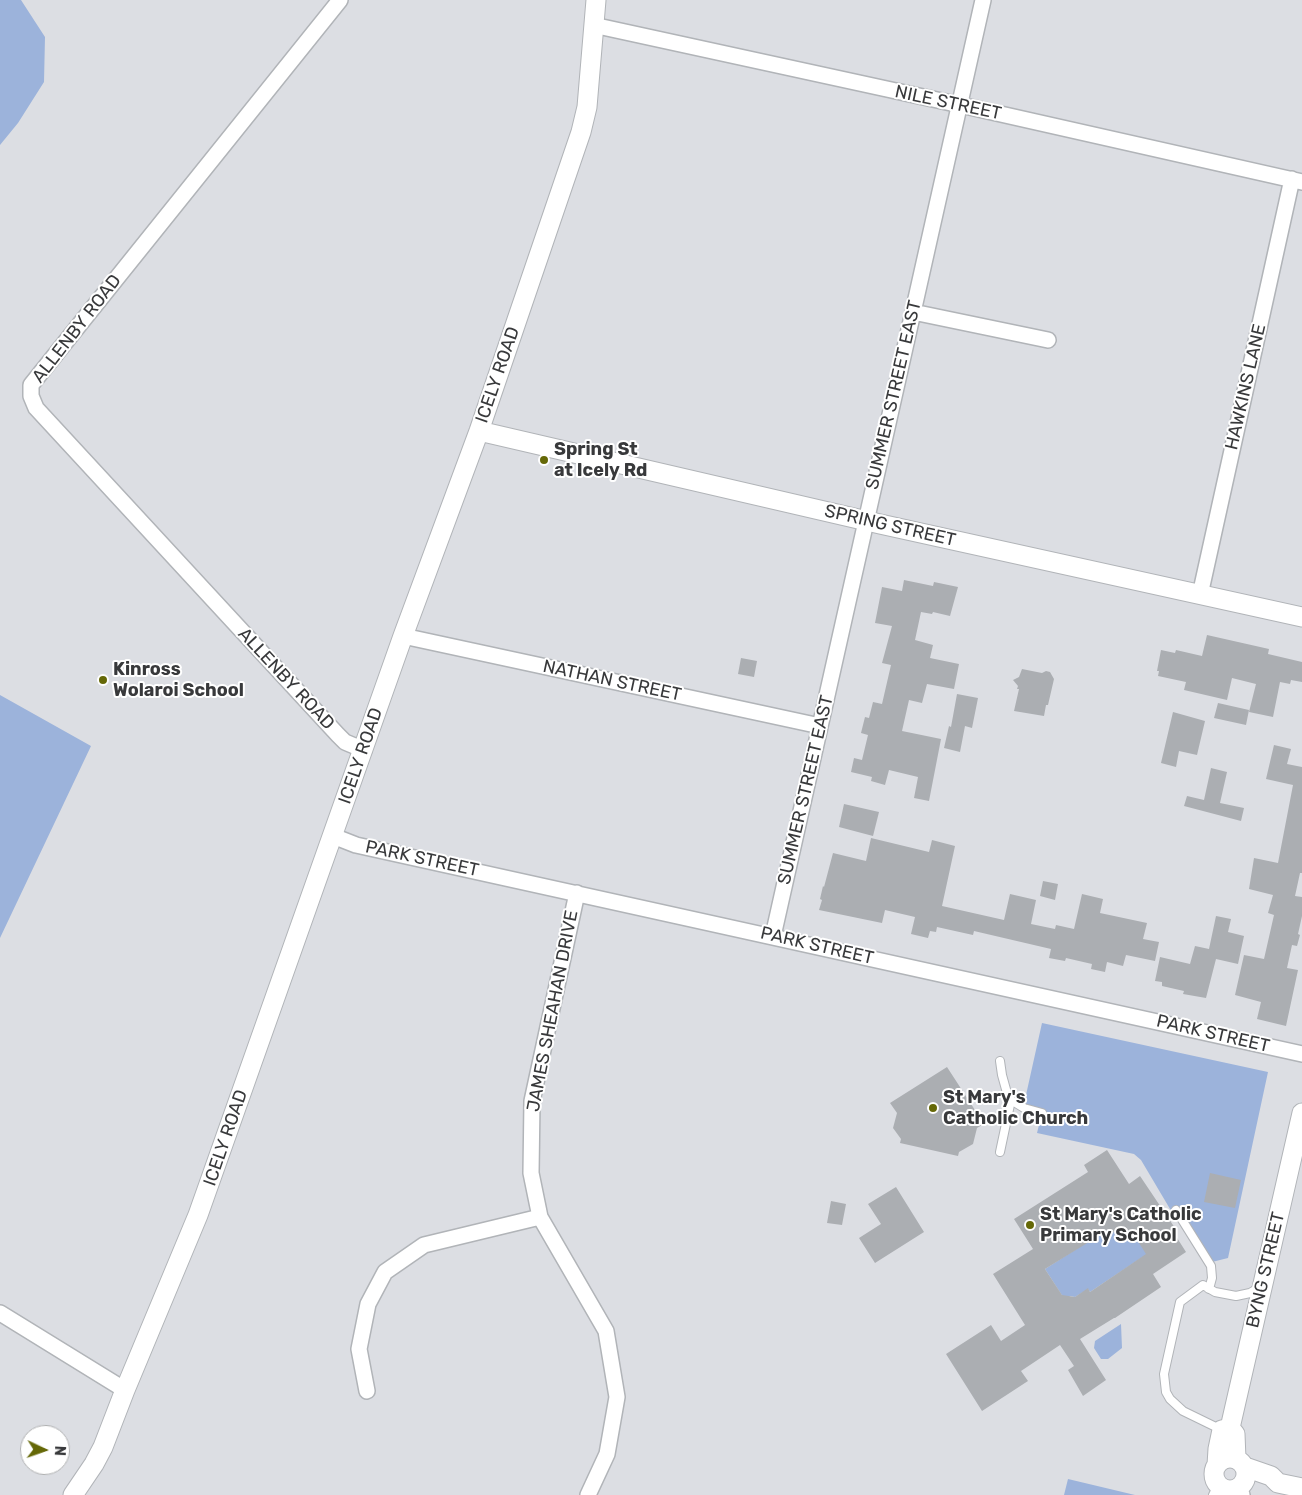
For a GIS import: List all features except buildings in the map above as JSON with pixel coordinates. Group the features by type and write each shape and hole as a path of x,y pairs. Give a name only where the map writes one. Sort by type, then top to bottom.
{"street":[{"name":"ALLENBY ROAD","path":"340,0 31,385 31,396 36,408 338,736 345,742 364,750"},
{"name":"ICELY ROAD","path":"73,1495 98,1455 198,1216 403,636 479,431 581,132 587,108 596,0"},
{"name":"SUMMER STREET EAST","path":"773,936 983,0"},
{"name":"NILE STREET","path":"593,26 1297,180"},
{"name":"HAWKINS LANE","path":"1200,595 1297,180"},
{"path":"913,312 1048,340"},
{"name":"SPRING STREET","path":"479,431 1302,618"},
{"name":"NATHAN STREET","path":"403,636 820,726"},
{"name":"PARK STREET","path":"333,836 356,844 1302,1054"},
{"name":"JAMES SHEAHAN DRIVE","path":"577,893 532,1101 531,1173 540,1217 606,1331 617,1397 607,1454 592,1494"},
{"name":"BYNG STREET","path":"1233,1485 1224,1460 1217,1465 1218,1449 1226,1429 1262,1286 1302,1113"},
{"path":"368,1391 359,1349 368,1304 385,1272 424,1245 540,1217"},
{"path":"0,1313 125,1390"},
{"name":"BYNG STREET","path":"1226,1429 1235,1434 1233,1485"},
{"path":"1233,1485 1272,1476 1278,1483 1302,1488"}],"lane":[{"path":"1000,1061 1007,1092 1012,1100 1024,1108 1042,1113"},
{"path":"1000,1152 1012,1100"},
{"path":"1176,1210 1211,1266 1212,1278 1209,1290"},
{"path":"1226,1429 1183,1411 1170,1399 1166,1392 1164,1374 1180,1302 1203,1285 1209,1290 1240,1296 1262,1286"}],"shaded area":[{"path":"0,0 21,0 45,37 44,82 18,123 0,145"},
{"path":"0,695 91,746 0,938"},
{"path":"1042,1023 1268,1072 1228,1258 1212,1262 1183,1216 1181,1205 1173,1214 1141,1160 1134,1154 1037,1133 1043,1109 1024,1104"},
{"path":"1109,1191 1149,1256 1141,1258 1090,1292 1088,1289 1075,1297 1070,1296 1065,1300 1045,1269 1078,1248"},
{"path":"1121,1324 1122,1348 1108,1359 1101,1359 1094,1348 1095,1341"},
{"path":"1068,1479 1135,1495 1064,1495"}],"place":[{"name":"Spring St at Icely Rd","path":"544,460"},
{"name":"Kinross Wolaroi School","path":"103,680"},
{"name":"St Mary's Catholic Church","path":"933,1108"},
{"name":"St Mary's Catholic Primary School","path":"1030,1225"}]}
